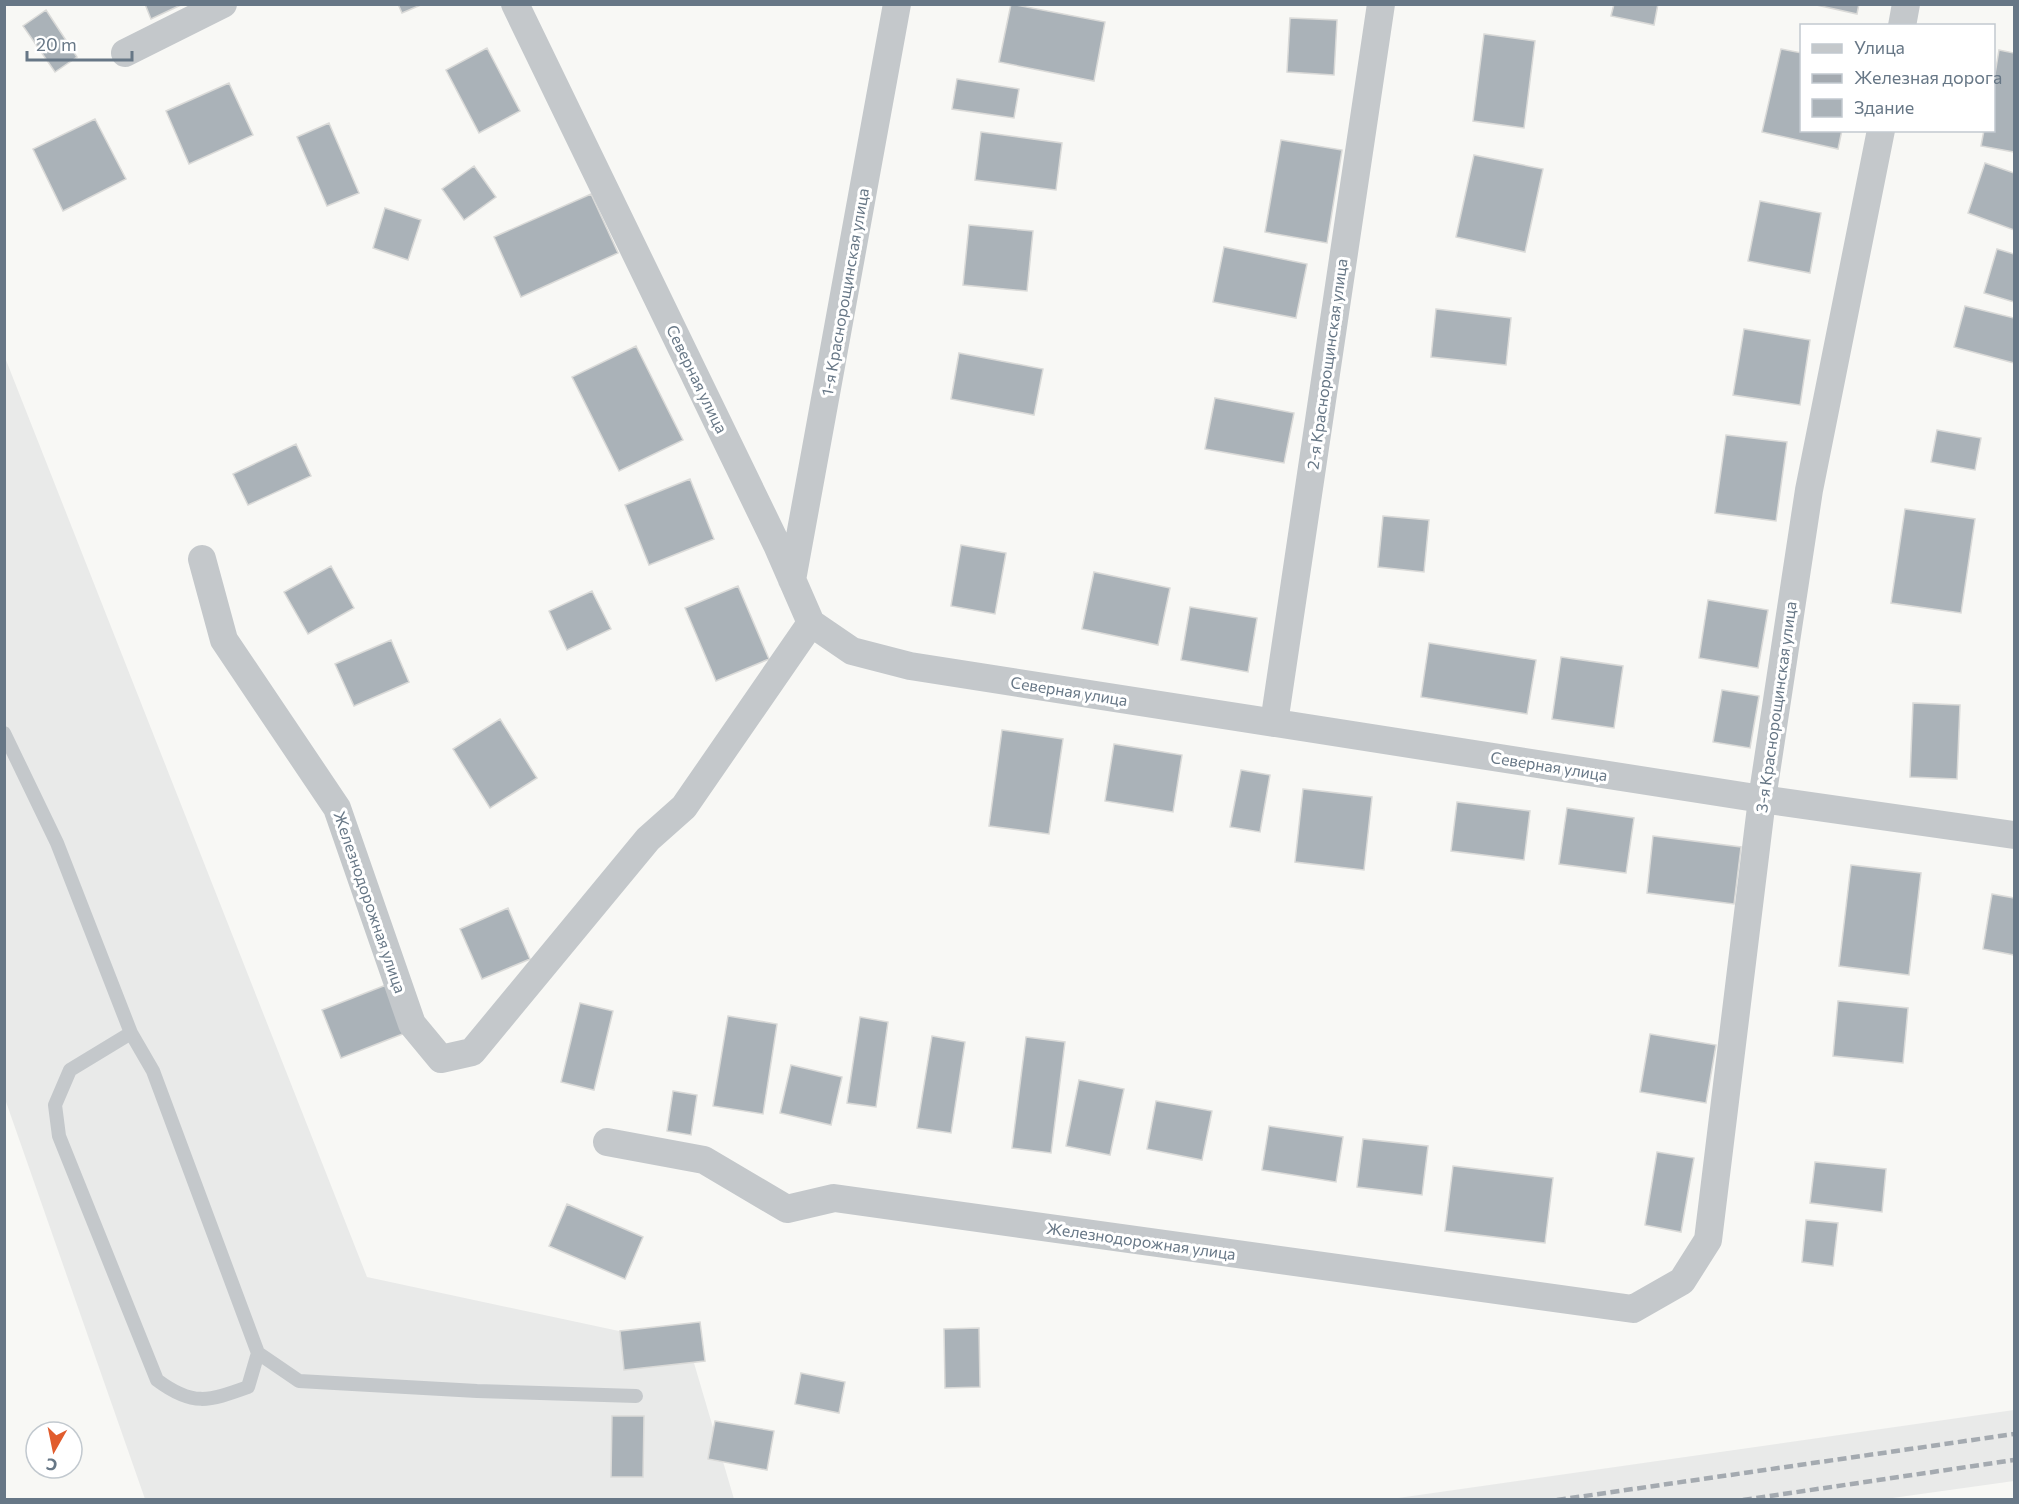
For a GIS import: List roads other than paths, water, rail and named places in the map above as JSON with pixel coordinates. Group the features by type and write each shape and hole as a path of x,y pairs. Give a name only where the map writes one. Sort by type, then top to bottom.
{"street":[{"path":"124,53 223,4"},
{"name":"Северная улица","path":"515,4 811,623 852,651 910,666 2014,836"},
{"name":"1-я Краснорощинская улица","path":"792,580 897,4"},
{"name":"2-я Краснорощинская улица","path":"1274,723 1381,4"},
{"path":"1902,24 1906,4"},
{"name":"3-я Краснорощинская улица","path":"1682,1281 1708,1240 1762,799 1809,490 1881,132"},
{"name":"Железнодорожная улица","path":"202,559 224,640 338,808 412,1024 441,1059 472,1052 648,839 684,807 811,623"},
{"name":"Железнодорожная улица","path":"607,1142 704,1160 786,1209 834,1198 1633,1309 1682,1281"}],"lane":[{"path":"4,733 57,843 131,1033 153,1071 258,1353 299,1381 477,1391 636,1396"},
{"path":"131,1033 70,1070 55,1105 59,1136 158,1380 179,1396 214,1399 248,1387 258,1353"}],"railway":[{"path":"1557,1500 2014,1434"},
{"path":"1743,1500 2014,1460"}]}
